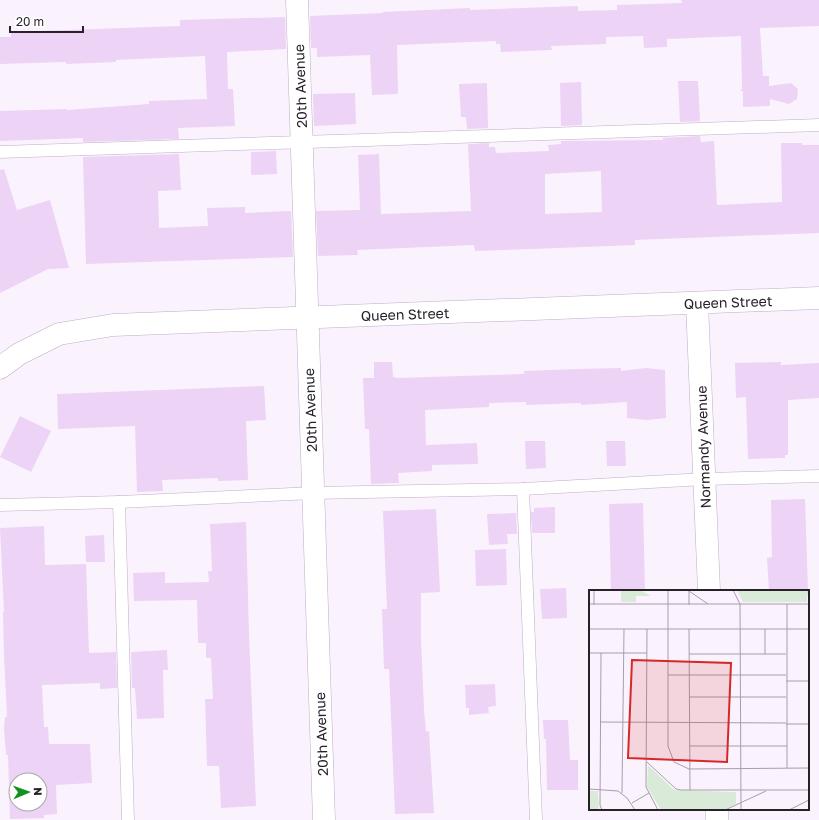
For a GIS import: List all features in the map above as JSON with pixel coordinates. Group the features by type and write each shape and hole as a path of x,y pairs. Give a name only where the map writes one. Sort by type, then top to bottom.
{"street":[{"name":"20th Avenue","path":"297,0 324,820"},
{"name":"Queen Street","path":"0,368 20,354 59,334 113,325 819,298"},
{"name":"Normandy Avenue","path":"697,303 709,590"}],"lane":[{"path":"0,152 819,125"},
{"path":"0,505 119,502 313,493 523,489 705,479 819,476"},
{"path":"523,489 536,820"},
{"path":"119,502 128,820"}],"building":[{"path":"681,0 819,0 819,26 760,28 763,76 769,76 769,86 791,83 798,89 797,99 789,104 770,99 770,106 743,107 743,91 740,91 742,89 741,36 667,39 667,47 644,48 643,36 606,37 606,44 551,46 552,50 501,52 500,44 496,44 496,41 397,45 398,94 372,95 370,55 317,57 317,48 311,48 310,16 470,8 470,10 578,6 578,11 617,10 617,5 682,3"},
{"path":"285,17 286,49 227,52 228,89 233,89 235,126 178,128 179,139 83,142 83,138 0,141 0,111 67,110 149,104 149,101 207,99 205,56 66,64 66,62 0,64 0,37 11,37 11,32 180,26 180,20"},
{"path":"678,81 698,81 700,121 680,122"},
{"path":"581,82 582,125 561,126 560,83"},
{"path":"487,83 488,128 467,129 466,117 461,117 459,84"},
{"path":"355,93 356,124 314,126 313,94"},
{"path":"700,136 701,142 714,141 717,205 782,202 781,143 819,145 819,233 635,240 635,245 532,249 475,251 474,245 357,250 358,255 318,256 316,211 360,210 358,155 379,154 381,214 471,211 468,144 489,143 489,147 495,147 496,153 549,151 548,145 561,144 561,141 663,140 663,138","holes":["601,171 602,212 545,214 545,174"]},
{"path":"276,151 277,174 251,175 251,152"},
{"path":"179,154 181,190 158,191 159,228 208,226 207,208 245,207 245,213 291,211 293,257 86,264 83,157"},
{"path":"4,169 17,210 50,200 69,268 48,269 0,293 0,170"},
{"path":"374,362 392,362 393,377 397,378 524,374 524,371 576,369 621,368 621,371 646,368 665,370 666,418 647,420 627,418 627,402 581,405 581,403 526,405 526,402 489,403 489,407 425,410 426,445 477,443 478,464 432,465 432,471 398,473 399,483 371,484 369,429 365,429 363,378 374,378"},
{"path":"781,362 781,365 819,363 819,398 788,400 788,455 785,455 785,458 748,459 746,397 736,398 735,363"},
{"path":"264,386 266,420 246,421 248,480 218,481 218,478 162,480 163,491 137,492 135,426 58,429 57,394"},
{"path":"20,416 51,431 31,472 0,457"},
{"path":"525,441 545,441 546,468 526,469"},
{"path":"606,441 625,441 626,466 607,466"},
{"path":"805,499 808,590 769,590 767,558 772,557 771,500"},
{"path":"643,503 645,590 611,590 609,504"},
{"path":"555,507 555,533 532,533 531,512 534,512 534,508"},
{"path":"436,509 440,592 421,593 424,710 426,732 429,731 434,813 395,814 389,669 384,669 382,609 387,609 383,511"},
{"path":"516,513 517,534 507,534 508,544 489,545 487,514"},
{"path":"246,522 256,806 221,808 219,766 207,766 205,699 213,699 211,658 206,658 206,643 198,643 197,600 134,601 133,573 165,572 165,583 209,582 208,571 212,571 210,524"},
{"path":"44,526 45,565 86,564 89,653 116,652 117,688 100,689 100,683 42,685 44,727 48,727 49,744 90,744 92,783 56,785 57,814 44,815 44,818 10,819 10,812 48,812 48,772 9,772 8,755 6,755 4,728 5,717 7,717 4,656 4,612 0,528"},
{"path":"104,535 105,562 86,562 85,536"},
{"path":"506,549 507,585 476,586 475,550"},
{"path":"566,588 567,618 542,619 540,589"},
{"path":"167,650 168,670 163,670 164,718 137,719 135,688 132,688 131,652"},
{"path":"495,684 496,706 488,707 489,713 469,715 469,708 466,708 465,685"},
{"path":"543,720 568,720 570,760 578,760 578,790 547,790 546,739 544,739"}]}
